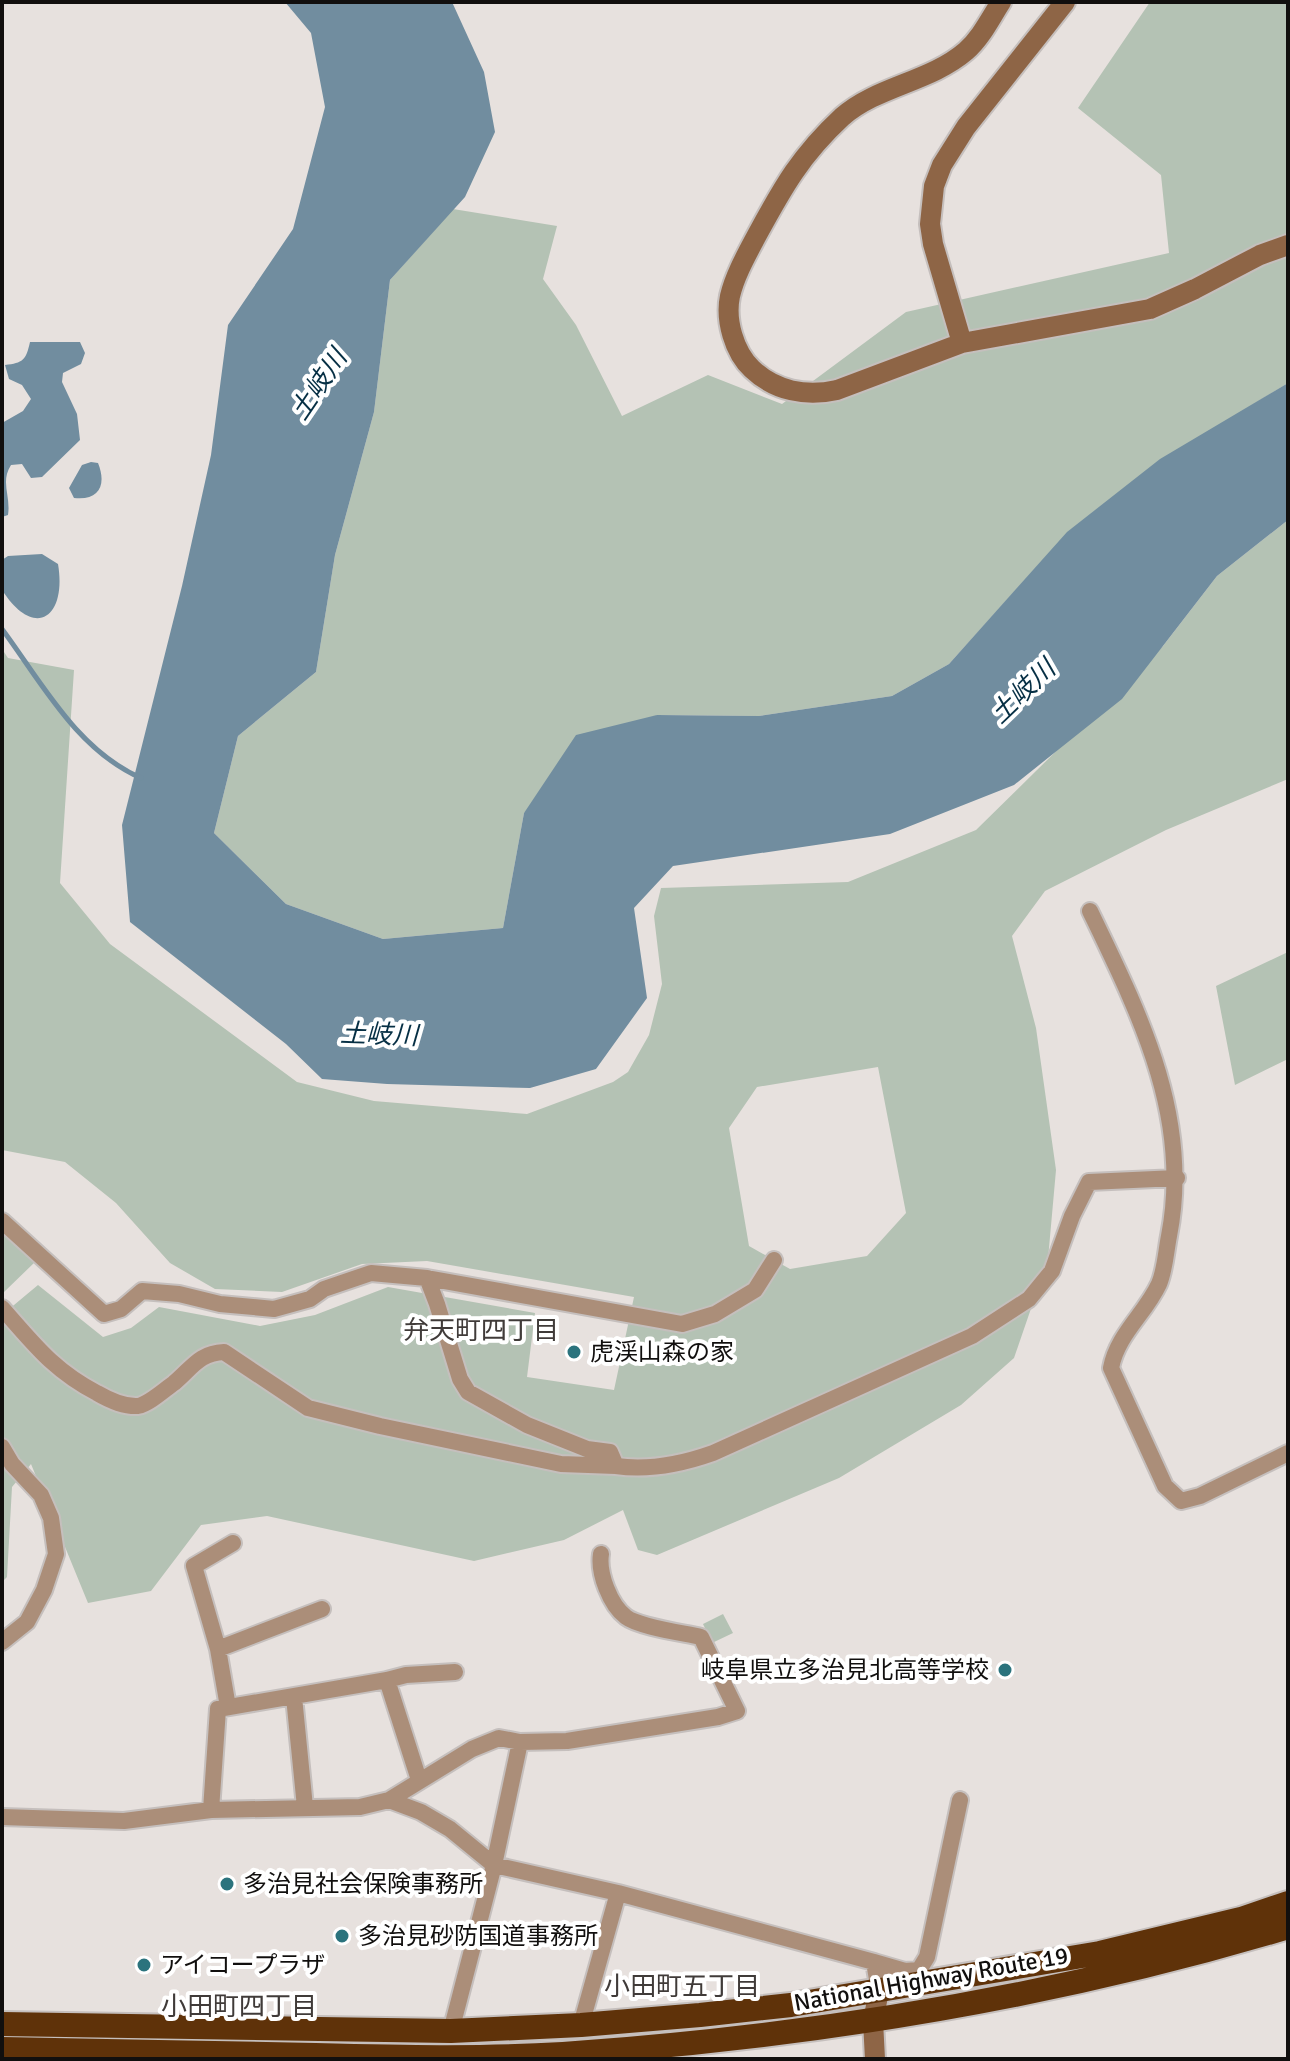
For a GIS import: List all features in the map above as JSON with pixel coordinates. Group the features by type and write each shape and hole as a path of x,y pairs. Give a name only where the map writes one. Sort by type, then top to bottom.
{"highway":[{"name":"National Highway Route 19","path":"2,2024 451,2031 581,2025 775,2007 1100,1953 1241,1919 1288,1903"},
{"name":"National Highway Route 19","path":"2,2049 448,2058 563,2054 873,2021 1100,1978 1288,1927"}],"street":[{"path":"1001,2 979,38 967,51 845,115 791,173 746,258 730,297 729,321 741,357 771,384 819,394 962,343 1150,309 1260,255 1288,245"},
{"path":"962,343 933,244 930,224 934,186 942,165 966,127 1065,2"},
{"path":"1090,911 1150,1041 1168,1108 1177,1178 1160,1283 1114,1352 1111,1368 1165,1486 1181,1501 1200,1496 1288,1453"},
{"path":"2,1308 49,1362 75,1381 124,1405 141,1406 176,1380 194,1361 209,1352 224,1352 308,1408 380,1426 561,1464 634,1469 681,1464 713,1453 972,1336 1029,1299 1052,1271 1072,1216 1089,1182 1177,1178"},
{"path":"3,1224 104,1314 121,1309 142,1291 274,1309 310,1299 324,1289 371,1273 427,1278 682,1324 715,1314 755,1290 774,1260"},
{"path":"427,1278 460,1379 468,1392 527,1425 587,1449 610,1452 616,1466"},
{"path":"2,1447 12,1464 41,1495 51,1518 56,1554 44,1590 27,1622 2,1642"},
{"path":"228,1707 218,1649 194,1566 233,1543"},
{"path":"2,1817 124,1821 211,1810 360,1807 389,1800 472,1749 499,1738 520,1742 567,1741 718,1717 737,1711 701,1637 626,1618 598,1569 601,1554"},
{"path":"218,1649 322,1609"},
{"path":"211,1810 218,1709 406,1675 455,1672"},
{"path":"387,1680 419,1780"},
{"path":"294,1697 305,1807"},
{"path":"451,2031 494,1865 520,1742"},
{"path":"389,1800 421,1812 450,1829 494,1865 618,1893 905,1971 919,1970 927,1957 960,1800"},
{"path":"581,2025 618,1893"},
{"path":"874,1962 879,1991 873,2021 875,2059"}],"green space":[{"path":"1150,2 1288,2 1288,383 1150,468 1068,532 949,664 892,696 759,716 657,715 524,813 503,928 383,939 286,904 214,833 238,736 316,672 335,555 374,412 390,280 453,209 557,226 543,279 576,325 622,416 708,375 782,404 906,312 1169,253 1161,175 1078,108"},
{"path":"1288,520 1288,779 1166,830 1045,891 1012,936 1036,1028 1056,1170 1048,1259 1014,1358 961,1405 839,1478 657,1555 638,1550 623,1510 564,1540 474,1561 267,1516 201,1525 151,1591 88,1603 31,1464 12,1487 7,1577 2,1582 2,1315 38,1285 103,1337 131,1328 159,1307 260,1326 315,1315 388,1287 535,1313 527,1377 614,1390 634,1297 427,1261 362,1264 282,1292 215,1289 170,1263 116,1203 65,1162 2,1150 2,649 8,658 74,670 60,883 110,944 297,1082 374,1101 527,1114 613,1082 628,1072 649,1035 662,984 654,916 661,888 848,882 976,830 1163,646 1217,576","holes":["878,1067 906,1213 867,1256 790,1269 749,1246 729,1128 757,1087"]},
{"path":"1288,952 1288,1059 1235,1085 1216,986"},
{"path":"2,1229 36,1261 2,1294"},
{"path":"723,1614 733,1633 712,1643 703,1624"}],"water":[{"name":"土岐川","path":"285,2 452,2 484,72 495,132 465,197 390,280 374,412 335,555 316,672 238,736 214,833 286,904 383,939 503,928 524,813 576,735 657,715 759,716 892,696 949,664 1067,532 1160,459 1288,383 1288,520 1217,576 1122,699 1014,785 890,834 673,866 634,908 647,998 596,1069 530,1088 322,1079 286,1044 130,922 122,825 182,586 211,455 228,325 293,229 325,107 311,33"},
{"path":"30,342 80,342 85,353 81,364 63,373 62,382 77,414 80,440 42,477 31,478 22,464 11,465 6,477 8,515 2,517 2,423 23,411 31,399 22,385 9,379 5,365 23,360"},
{"path":"98,463 101,471 99,490 90,497 74,498 69,488 82,465"},
{"path":"42,554 58,564 60,582 53,609 46,616 37,618 26,615 14,606 2,590 2,560 8,556"}],"waterway":[{"path":"2,629 79,733 118,766 141,778"}],"place":[{"name":"虎渓山森の家","path":"574,1352"},
{"name":"岐阜県立多治見北高等学校","path":"1005,1670"},
{"name":"多治見社会保険事務所","path":"227,1884"},
{"name":"多治見砂防国道事務所","path":"342,1936"},
{"name":"アイコープラザ","path":"144,1965"}],"district":[{"name":"弁天町四丁目","path":"481,1331"},
{"name":"小田町五丁目","path":"682,1987"},
{"name":"小田町四丁目","path":"239,2007"}]}
